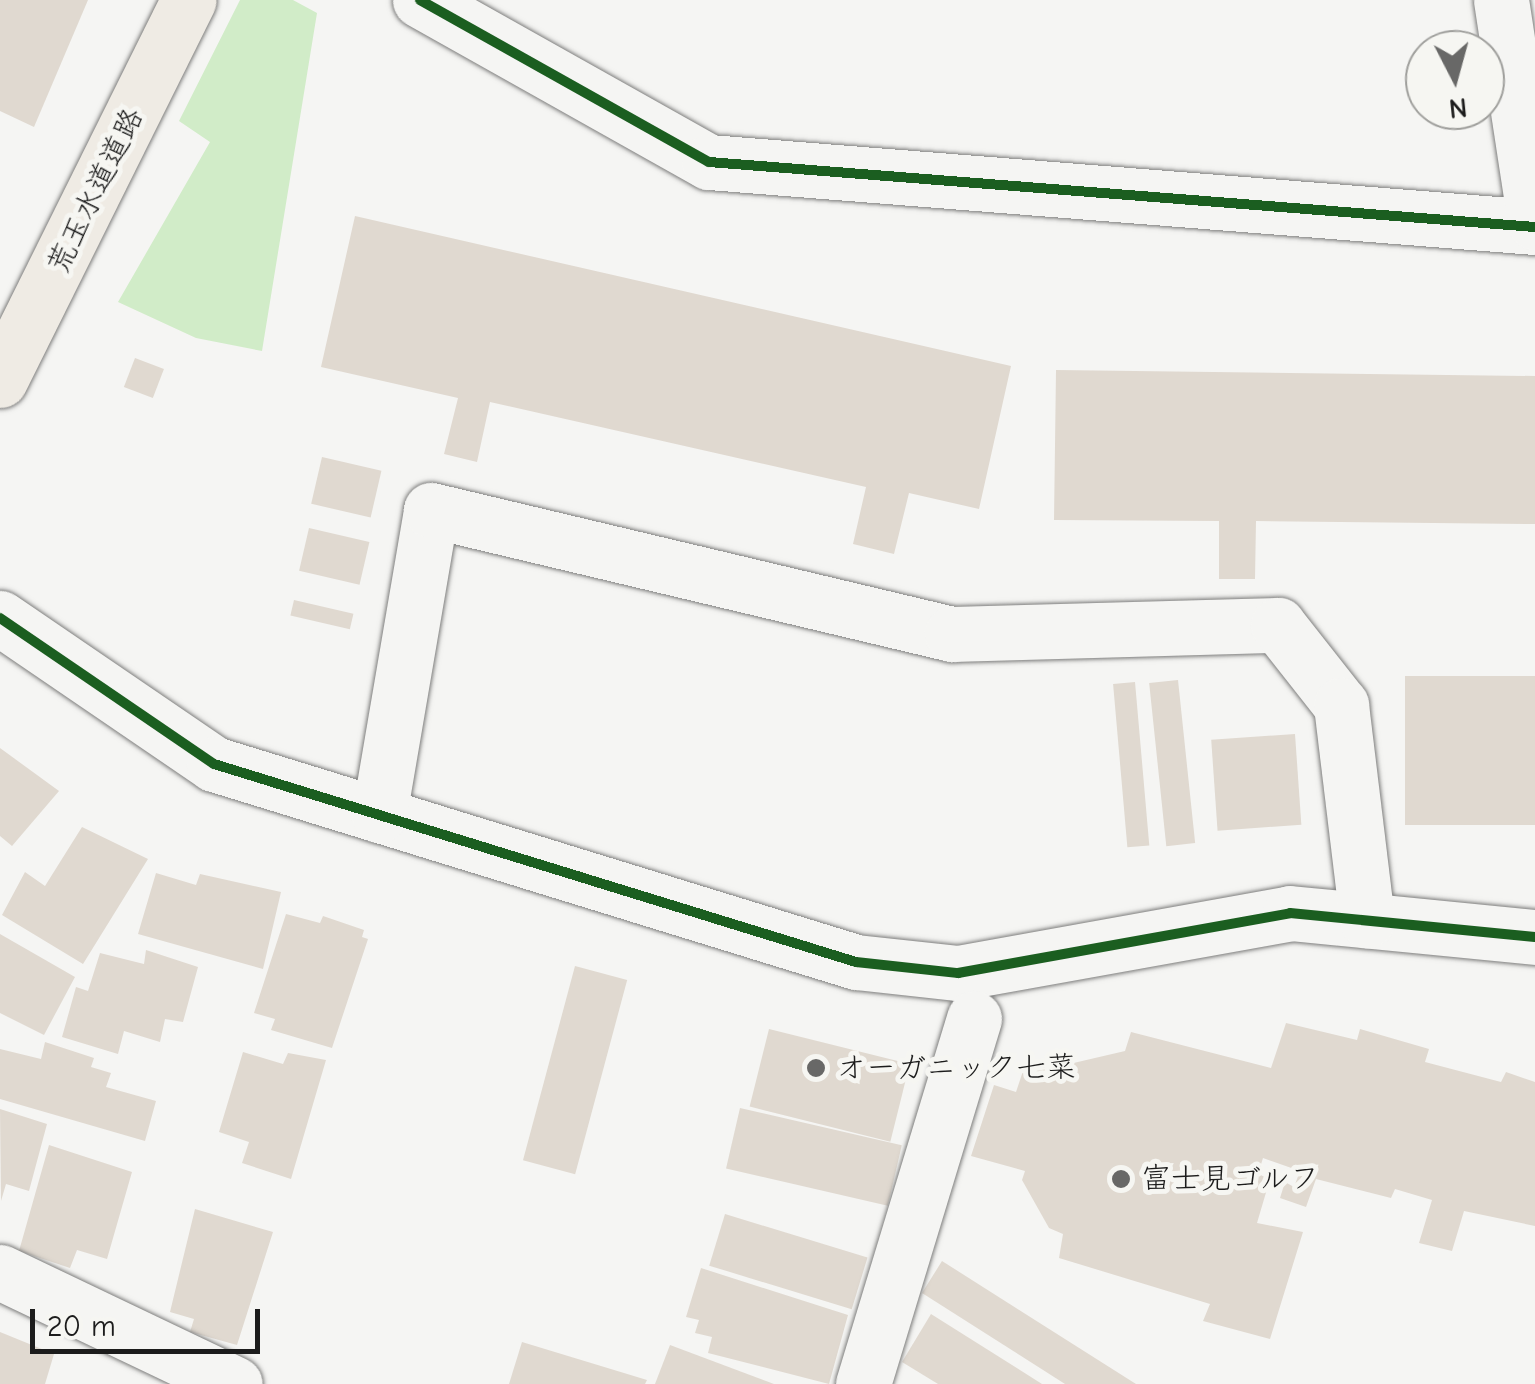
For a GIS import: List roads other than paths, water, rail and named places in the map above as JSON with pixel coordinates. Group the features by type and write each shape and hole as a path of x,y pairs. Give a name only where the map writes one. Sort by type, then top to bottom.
{"main road":[{"name":"荒玉水道道路","path":"0,380 189,0"}],"street":[{"path":"420,0 709,162 1535,225 1501,0"},
{"path":"379,815 431,510 952,634 1278,625 1341,705 1367,920"},
{"path":"0,618 214,764 856,962 941,972 1290,912 1535,937"},
{"path":"862,1384 974,1018"},
{"path":"0,1272 235,1384"}],"place":[{"name":"オーガニック七菜","path":"816,1068"},
{"name":"富士見ゴルフ","path":"1121,1179"}]}
